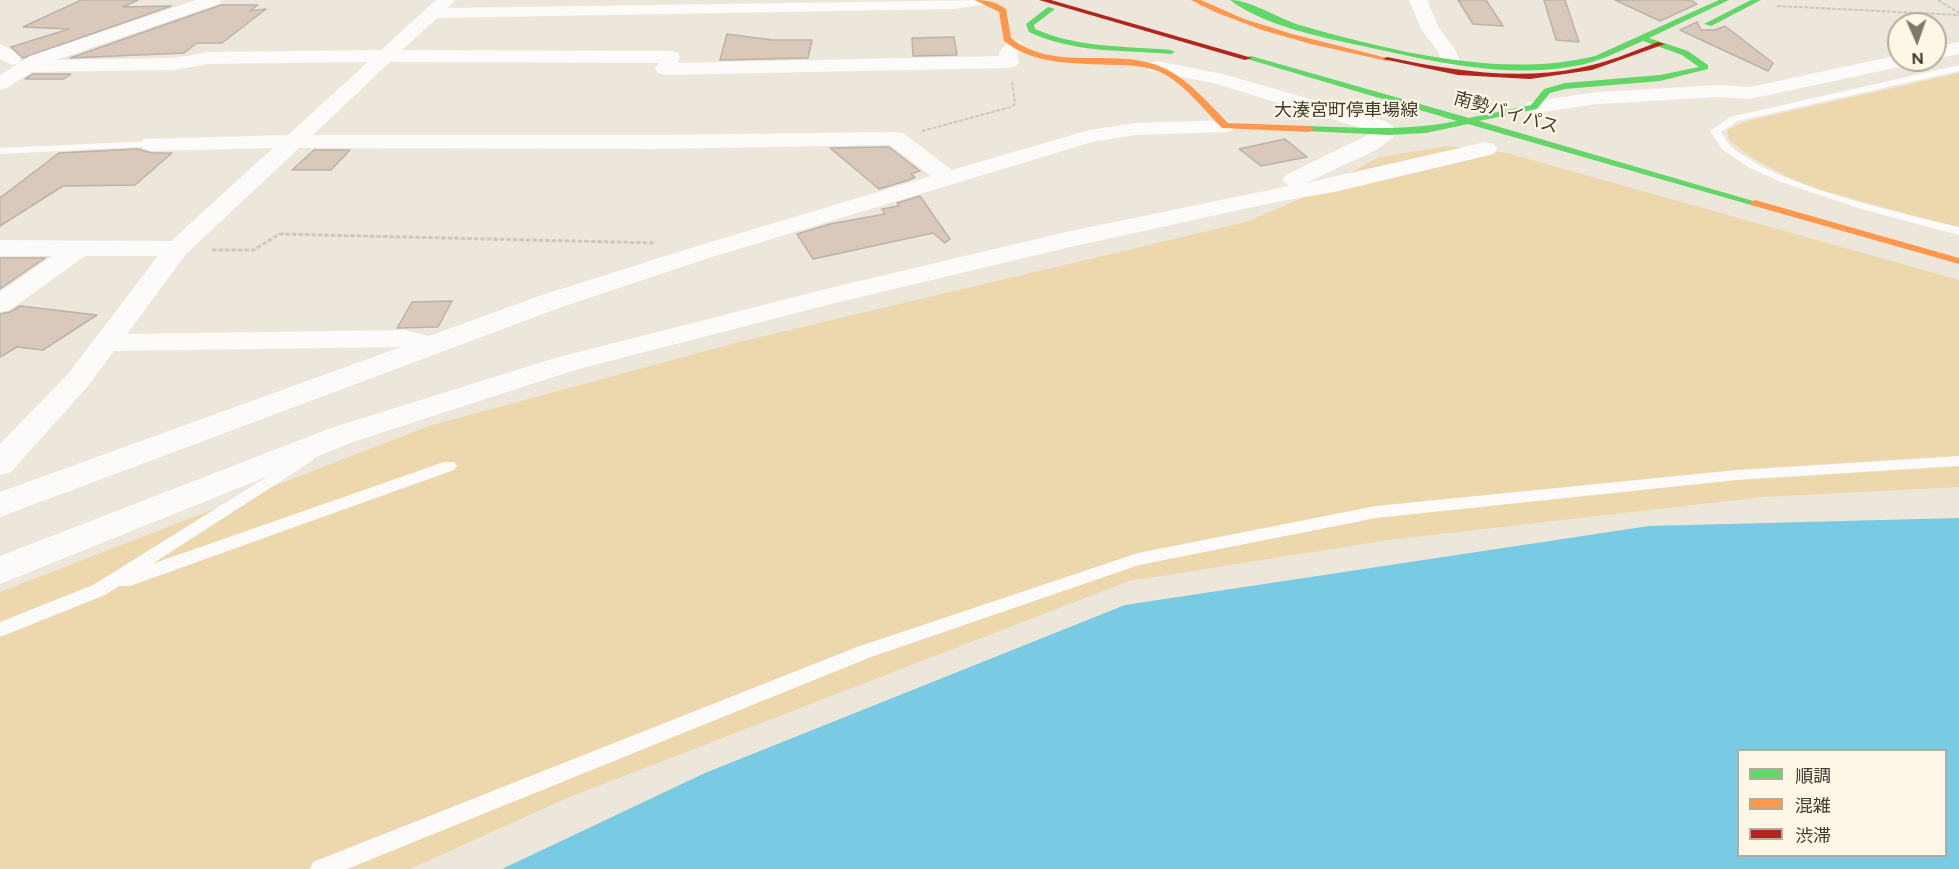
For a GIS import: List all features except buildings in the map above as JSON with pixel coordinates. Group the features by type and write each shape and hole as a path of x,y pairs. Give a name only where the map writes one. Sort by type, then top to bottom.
{"main road":[{"path":"979,0 1003,10 1006,23 1004,36 1011,54 1157,67 1208,108 1225,126"},
{"name":"南勢バイパス","path":"1078,0 1959,261"},
{"path":"1195,0 1222,15 1264,30 1404,63 1478,75 1533,77 1593,69 1678,37"},
{"path":"1234,0 1267,18 1293,28 1407,55 1517,68 1575,63 1611,52 1725,0"},
{"path":"1698,28 1757,0"},
{"path":"1047,4 1032,21 1030,28 1036,34 1053,40 1166,51 1235,62 1422,102"},
{"name":"南勢バイパス","path":"1047,4 1721,178"},
{"name":"大湊宮町停車場線","path":"1225,126 1389,132 1426,129 1534,107 1547,91 1565,86 1678,75 1699,71 1705,67 1700,61 1643,38"},
{"path":"1393,85 1422,102"},
{"path":"1812,204 1959,245"}],"street":[{"path":"0,84 16,59 86,43 213,0"},
{"path":"0,464 78,380 177,249 439,7 954,4 979,0"},
{"path":"1418,0 1430,28 1448,51 1450,61"},
{"path":"86,43 141,6"},
{"path":"16,59 174,64 209,58 670,57 665,69 1011,54"},
{"path":"1534,107 1598,98 1720,91 1750,93 1887,64"},
{"path":"1157,67 1216,78 1378,125 1389,132 1370,144 1287,183 1271,196"},
{"path":"0,506 429,345 549,302 703,252 1089,136 1136,129 1225,126"},
{"path":"152,144 295,141 654,142 895,138 948,178"},
{"path":"0,570 342,435 577,361 1066,240 1271,196 1334,185 1486,149"},
{"path":"0,248 177,249"},
{"path":"0,304 77,249"},
{"path":"108,343 404,338 429,345"}],"lane":[{"path":"1959,68 1766,111 1734,120 1715,131 1717,139 1724,147 1788,181 1831,196 1959,231"},
{"path":"0,151 152,144"},
{"path":"99,590 342,435"},
{"path":"321,869 864,652 1138,559 1376,512 1737,475 1959,461"},
{"path":"0,630 99,590 448,466"}],"path":[{"path":"1757,0 1794,9 1959,14"},
{"path":"1938,0 1959,14"},
{"path":"895,138 1015,104 1011,54"},
{"path":"177,249 254,250 279,234 675,243 703,252"}],"shaded area":[{"path":"1959,73 1959,228 1821,190 1787,177 1751,157 1729,140 1727,130 1747,121"},
{"path":"1447,146 1507,153 1959,280 1959,487 1763,497 1388,540 1129,581 567,798 410,869 0,869 0,592 429,426 739,342 1246,222 1312,194 1379,157"}],"water":[{"path":"1959,518 1959,869 502,869 705,773 1125,605 1649,526"}],"traffic: fast":[{"path":"1234,0 1282,23 1332,37 1444,61 1522,68 1574,64 1598,58 1725,0"},
{"path":"1708,24 1757,0"},
{"path":"1051,9 1030,24 1032,30 1082,46 1171,52"},
{"path":"1309,129 1389,132 1426,130 1534,107 1547,91 1565,86 1660,78 1705,67 1685,53 1643,38"},
{"path":"1248,58 1755,203"}],"traffic: slow":[{"path":"979,0 995,5 1003,11 1007,39 1020,49 1056,59 1119,62 1154,67 1183,84 1225,126 1309,129"},
{"path":"1195,0 1265,29 1387,59"},
{"path":"1755,203 1959,261"}],"traffic: jam":[{"path":"1043,0 1248,58"},
{"path":"1387,59 1434,69 1482,75 1530,77 1589,69 1661,44"}]}
